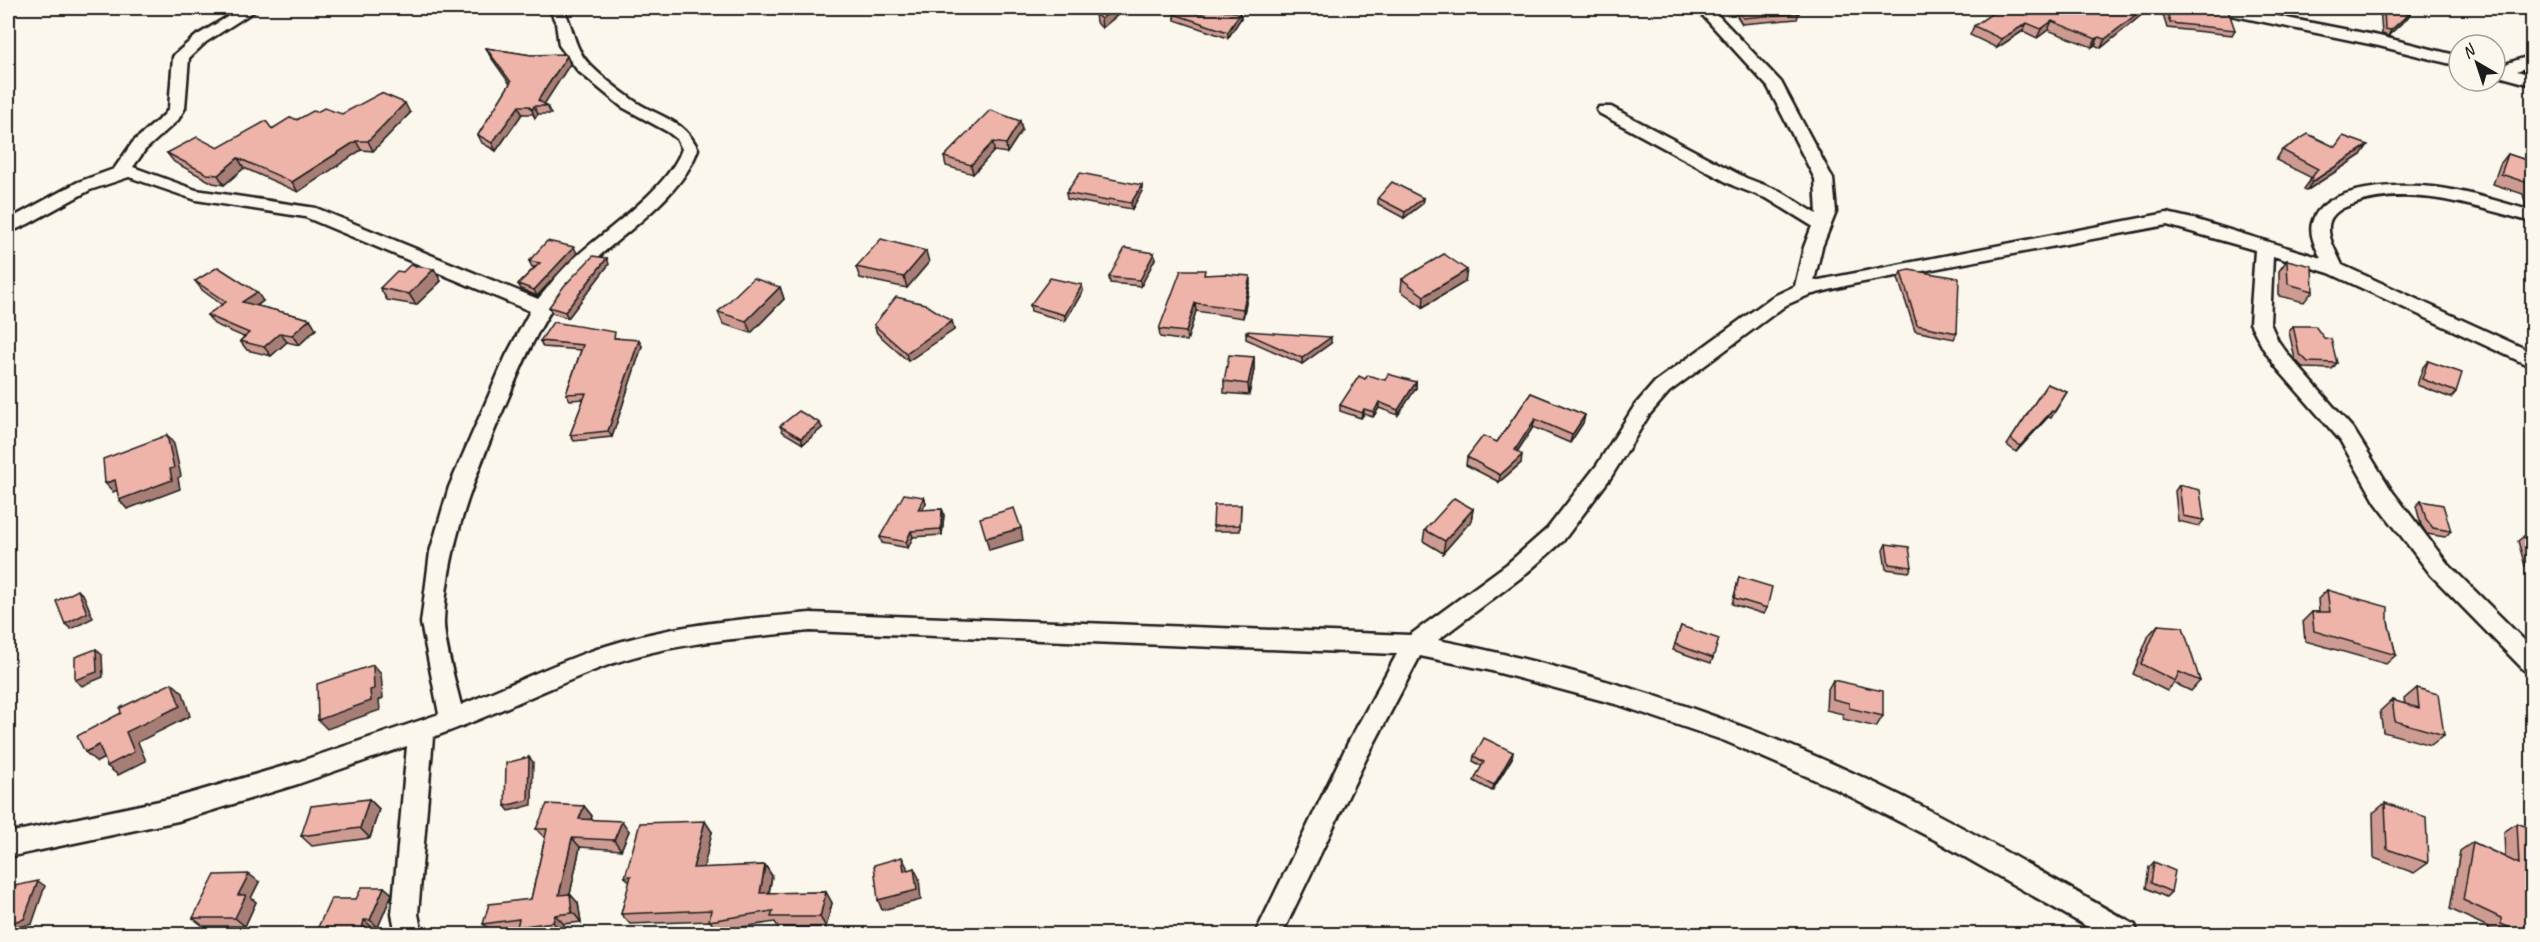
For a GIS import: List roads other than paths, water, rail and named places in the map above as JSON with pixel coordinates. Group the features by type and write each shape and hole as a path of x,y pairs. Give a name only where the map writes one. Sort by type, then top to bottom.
{"street":[{"path":"120,173 139,146 172,117 177,108 182,57 201,39 252,8"},
{"path":"452,720 432,622 441,552 469,466 516,356 541,308 571,272 666,187 684,166 690,150 684,137 674,128 628,104 584,68 567,45 564,23 556,8"},
{"path":"1176,8 1202,13"},
{"path":"1703,8 1775,85 1799,127 1824,179 1827,212 1813,247 1803,291"},
{"path":"2216,8 2379,41 2447,58"},
{"path":"2507,69 2532,60"},
{"path":"2507,74 2532,80"},
{"path":"1605,110 1740,182 1774,195 1823,225"},
{"path":"8,227 96,181 120,173 138,174 193,194 231,201 277,204 310,212 541,308"},
{"path":"2335,269 2324,244 2320,224 2325,212 2357,196 2406,191 2435,193 2532,216"},
{"path":"1268,934 1357,751 1414,645 1515,570 1555,535 1604,471 1642,410 1662,387 1779,301 1803,291 1853,278 2156,220 2177,220 2335,269 2532,360"},
{"path":"2264,248 2260,323 2270,343 2283,362 2347,435 2384,497 2439,569 2532,663"},
{"path":"8,845 178,809 298,773 452,720 608,655 661,641 722,631 810,622 1046,629 1414,645 1488,660 1608,692 1731,733 1853,785 1944,832 2125,934"},
{"path":"409,934 405,914 421,731"}]}
